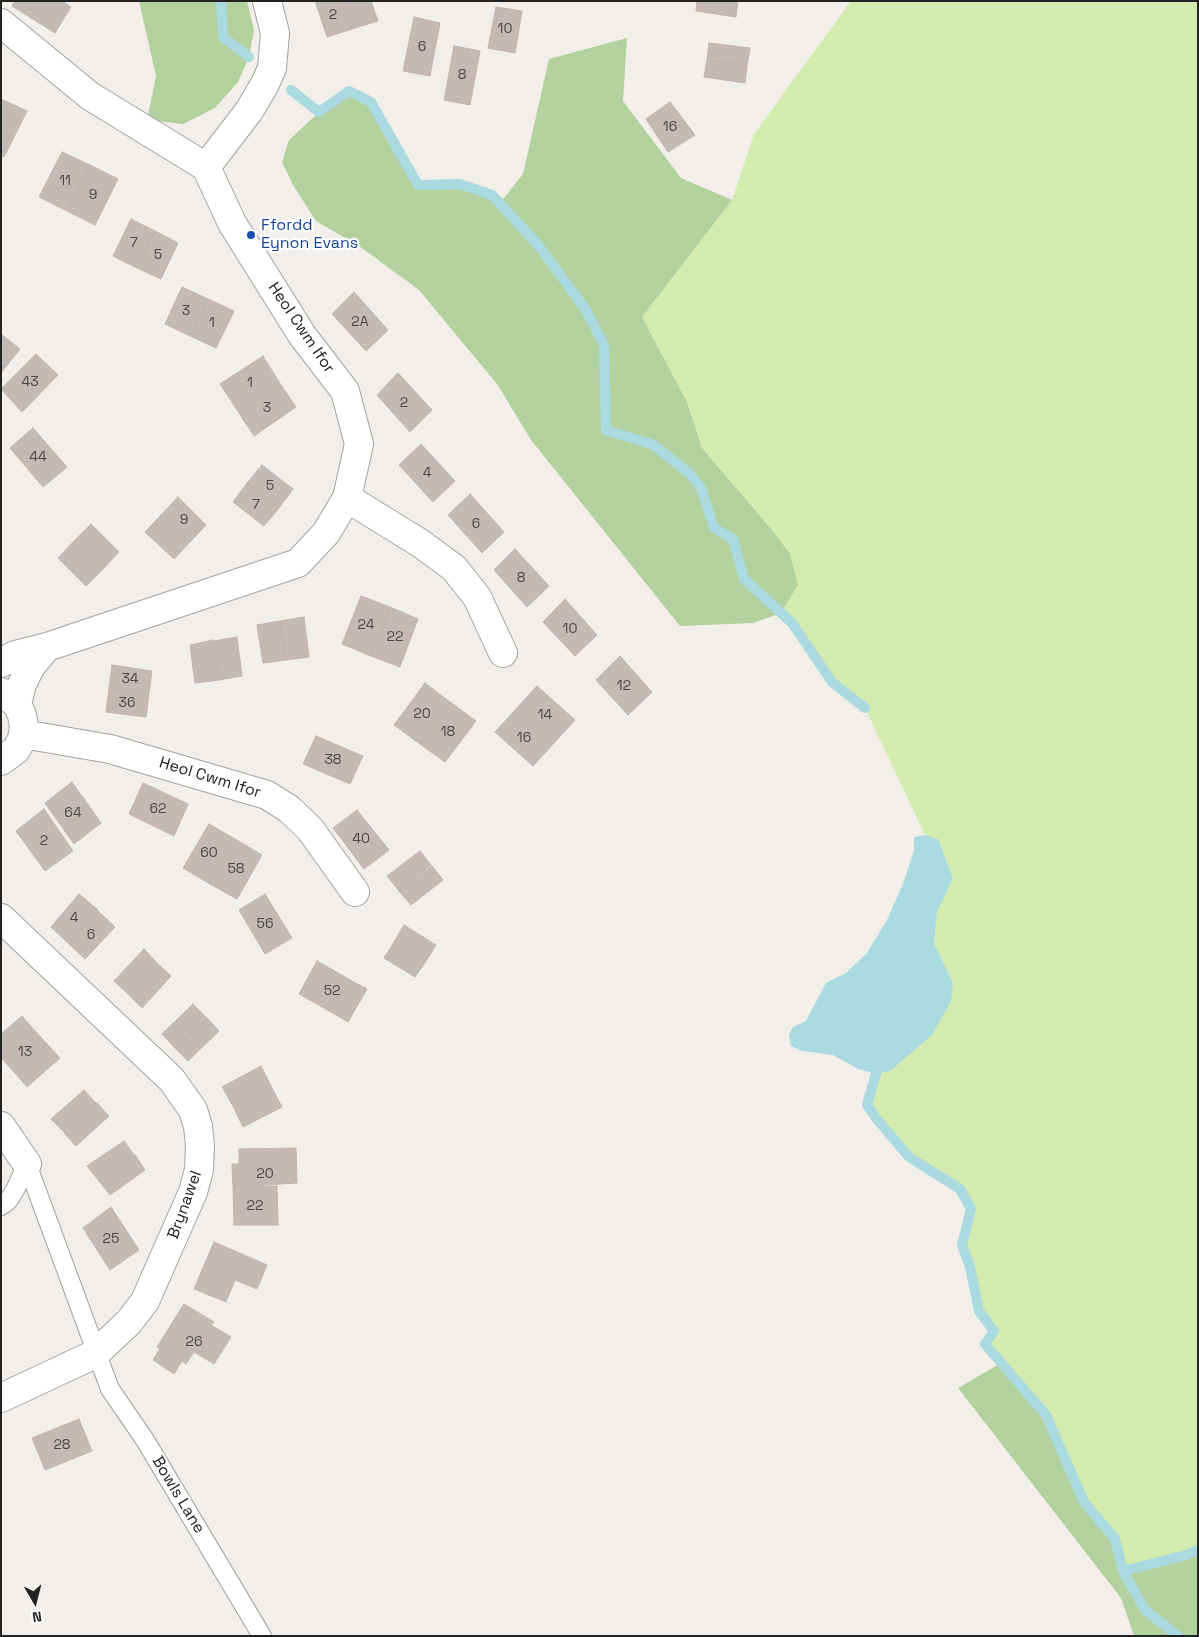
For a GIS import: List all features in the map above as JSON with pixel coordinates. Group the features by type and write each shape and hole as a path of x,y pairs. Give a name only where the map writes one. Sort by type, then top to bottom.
{"street":[{"path":"1,23 90,96 206,167 249,111 266,84 272,68 275,33 267,1"},
{"name":"Heol Cwm Ifor","path":"1,663 15,655 47,647 298,564 326,533 347,498 359,444 345,391 302,335 232,223 206,167"},
{"path":"347,498 420,543 454,568 477,597 503,653"},
{"path":"1,761 16,750 23,734 22,715 9,698 47,647"},
{"name":"Heol Cwm Ifor","path":"23,734 110,749 267,795 289,809 310,829 355,892"},
{"name":"Brynawel","path":"1,918 172,1080 193,1110 198,1126 200,1145 199,1170 193,1192 146,1301 129,1322 96,1354 1,1398"},
{"path":"1,1126 27,1164"}],"lane":[{"name":"Bowls Lane","path":"27,1164 110,1389 145,1440 262,1636"},
{"path":"1,1206 15,1190 27,1164"}],"green space":[{"path":"139,1 247,1 254,30 249,57 238,82 215,108 183,124 147,120 156,76"},
{"path":"851,1 1198,1 1198,1550 1186,1555 1123,1571 1115,1539 1084,1502 1046,1415 985,1344 994,1331 979,1311 970,1267 962,1245 971,1210 960,1189 909,1157 867,1105 876,1074 890,1071 953,983 934,943 937,912 953,878 946,859 938,839 925,835 865,708 832,682 781,613 798,585 772,530 702,448 687,402 642,317 732,200 754,134"},
{"path":"627,38 623,101 681,178 732,200 642,317 687,402 702,448 790,554 798,585 781,613 753,623 680,626 531,440 497,384 419,290 359,246 316,221 293,185 282,162 289,140 319,112 349,91 371,102 418,185 460,184 492,195 500,203 523,174 549,59"},
{"path":"1001,1363 1046,1415 1084,1502 1115,1539 1123,1571 1186,1555 1198,1550 1198,1636 1134,1636 1121,1598 958,1388"}],"water":[{"path":"925,835 938,839 953,878 937,912 934,943 953,983 951,1001 932,1035 890,1071 876,1074 858,1069 833,1055 802,1051 791,1046 789,1035 793,1027 806,1021 826,983 846,973 867,953 887,920 903,884 914,851 914,837"}],"building":[{"path":"15,1 62,1 71,7 55,33 12,6"},
{"path":"315,1 343,1 352,29 327,37"},
{"path":"343,1 371,1 378,21 352,29"},
{"path":"697,1 738,1 736,17 696,11"},
{"path":"496,7 522,11 515,53 488,48"},
{"path":"414,17 440,23 430,76 403,71"},
{"path":"709,43 750,48 747,65 707,60"},
{"path":"454,46 480,51 470,105 444,100"},
{"path":"707,60 747,65 745,83 704,77"},
{"path":"1,99 27,111 4,157 1,155"},
{"path":"670,102 695,135 668,152 646,119"},
{"path":"62,152 90,165 67,211 39,197"},
{"path":"90,165 118,179 95,225 67,211"},
{"path":"131,219 155,231 137,268 113,256"},
{"path":"155,231 178,243 161,279 137,268"},
{"path":"182,287 208,299 190,336 165,324"},
{"path":"354,292 388,330 366,351 332,314"},
{"path":"208,299 234,311 216,348 190,336"},
{"path":"1,334 20,349 1,373"},
{"path":"36,354 58,375 22,412 1,389"},
{"path":"263,356 279,382 237,410 220,384"},
{"path":"398,373 432,410 410,432 377,395"},
{"path":"279,382 296,407 254,436 237,410"},
{"path":"33,428 67,467 43,487 10,448"},
{"path":"421,444 455,481 433,502 399,465"},
{"path":"262,465 293,489 279,508 247,483"},
{"path":"247,483 279,508 264,526 233,502"},
{"path":"470,494 504,532 482,553 448,515"},
{"path":"178,497 206,525 190,542 161,515"},
{"path":"161,515 190,542 174,559 145,532"},
{"path":"91,524 119,552 103,569 74,541"},
{"path":"74,541 103,569 86,586 58,558"},
{"path":"515,549 549,586 527,607 494,570"},
{"path":"361,596 390,607 371,656 342,644"},
{"path":"565,599 597,635 575,656 543,622"},
{"path":"390,607 418,619 400,667 371,656"},
{"path":"304,617 309,657 286,660 280,621"},
{"path":"280,621 286,660 263,663 257,625"},
{"path":"237,637 242,676 219,680 214,641"},
{"path":"213,640 219,680 195,683 190,645"},
{"path":"620,656 652,692 628,715 596,680"},
{"path":"112,665 152,671 149,693 109,688"},
{"path":"425,683 450,702 420,744 394,725"},
{"path":"537,686 575,720 554,743 516,709"},
{"path":"109,688 149,694 146,717 106,712"},
{"path":"450,702 476,721 445,762 420,744"},
{"path":"516,709 554,743 533,766 495,732"},
{"path":"316,736 363,756 350,784 303,764"},
{"path":"72,782 101,823 74,844 45,803"},
{"path":"143,783 188,804 174,836 129,814"},
{"path":"44,809 73,851 45,871 16,831"},
{"path":"357,810 389,850 364,869 333,828"},
{"path":"209,824 235,839 210,884 183,868"},
{"path":"235,839 262,855 237,899 210,884"},
{"path":"420,851 431,865 399,891 387,876"},
{"path":"432,866 443,880 411,905 399,891"},
{"path":"79,894 98,910 68,943 51,927"},
{"path":"265,894 292,938 265,954 239,910"},
{"path":"98,911 115,927 85,959 68,943"},
{"path":"404,925 436,945 426,961 394,942"},
{"path":"394,942 426,961 415,977 384,958"},
{"path":"144,949 157,963 128,994 114,981"},
{"path":"317,961 333,970 315,1003 299,994"},
{"path":"157,963 171,976 142,1008 128,994"},
{"path":"333,970 350,980 331,1012 315,1003"},
{"path":"350,980 367,989 348,1022 331,1012"},
{"path":"193,1004 207,1018 175,1048 162,1034"},
{"path":"22,1016 35,1031 2,1059 1,1034"},
{"path":"207,1018 219,1031 188,1061 175,1048"},
{"path":"35,1031 47,1044 15,1073 2,1059"},
{"path":"47,1044 60,1058 27,1087 15,1073"},
{"path":"261,1066 272,1088 234,1108 222,1087"},
{"path":"272,1088 282,1107 243,1127 234,1108"},
{"path":"84,1090 96,1103 64,1132 51,1119"},
{"path":"97,1103 109,1116 76,1146 64,1133"},
{"path":"124,1141 134,1155 99,1181 87,1166"},
{"path":"296,1148 297,1183 233,1187 232,1164 239,1164 239,1149"},
{"path":"135,1155 145,1170 110,1195 99,1181"},
{"path":"277,1186 278,1225 234,1225 233,1187"},
{"path":"111,1207 139,1250 110,1270 83,1228"},
{"path":"214,1242 267,1265 257,1289 235,1280 226,1302 194,1289"},
{"path":"184,1304 214,1322 211,1325 231,1337 214,1364 194,1352 186,1364 182,1361 174,1374 153,1360 160,1349 157,1347"},
{"path":"79,1419 92,1451 45,1470 32,1438"}],"waterway":[{"path":"221,1 223,37 249,57"},
{"path":"291,90 319,112 349,91 371,102 418,185 460,184 492,195 538,245 586,310 604,345 606,430 654,445 690,474 701,488 714,528 733,539 744,579 792,623 832,682 865,708"},
{"path":"876,1074 867,1105 876,1118 909,1157 960,1189 971,1209 962,1245 970,1267 979,1311 994,1331 985,1344 1046,1415 1084,1502 1115,1539 1123,1571 1145,1610 1178,1636"},
{"path":"1123,1571 1186,1555 1198,1550"}],"place":[{"name":"Ffordd Eynon Evans","path":"251,235"}]}
